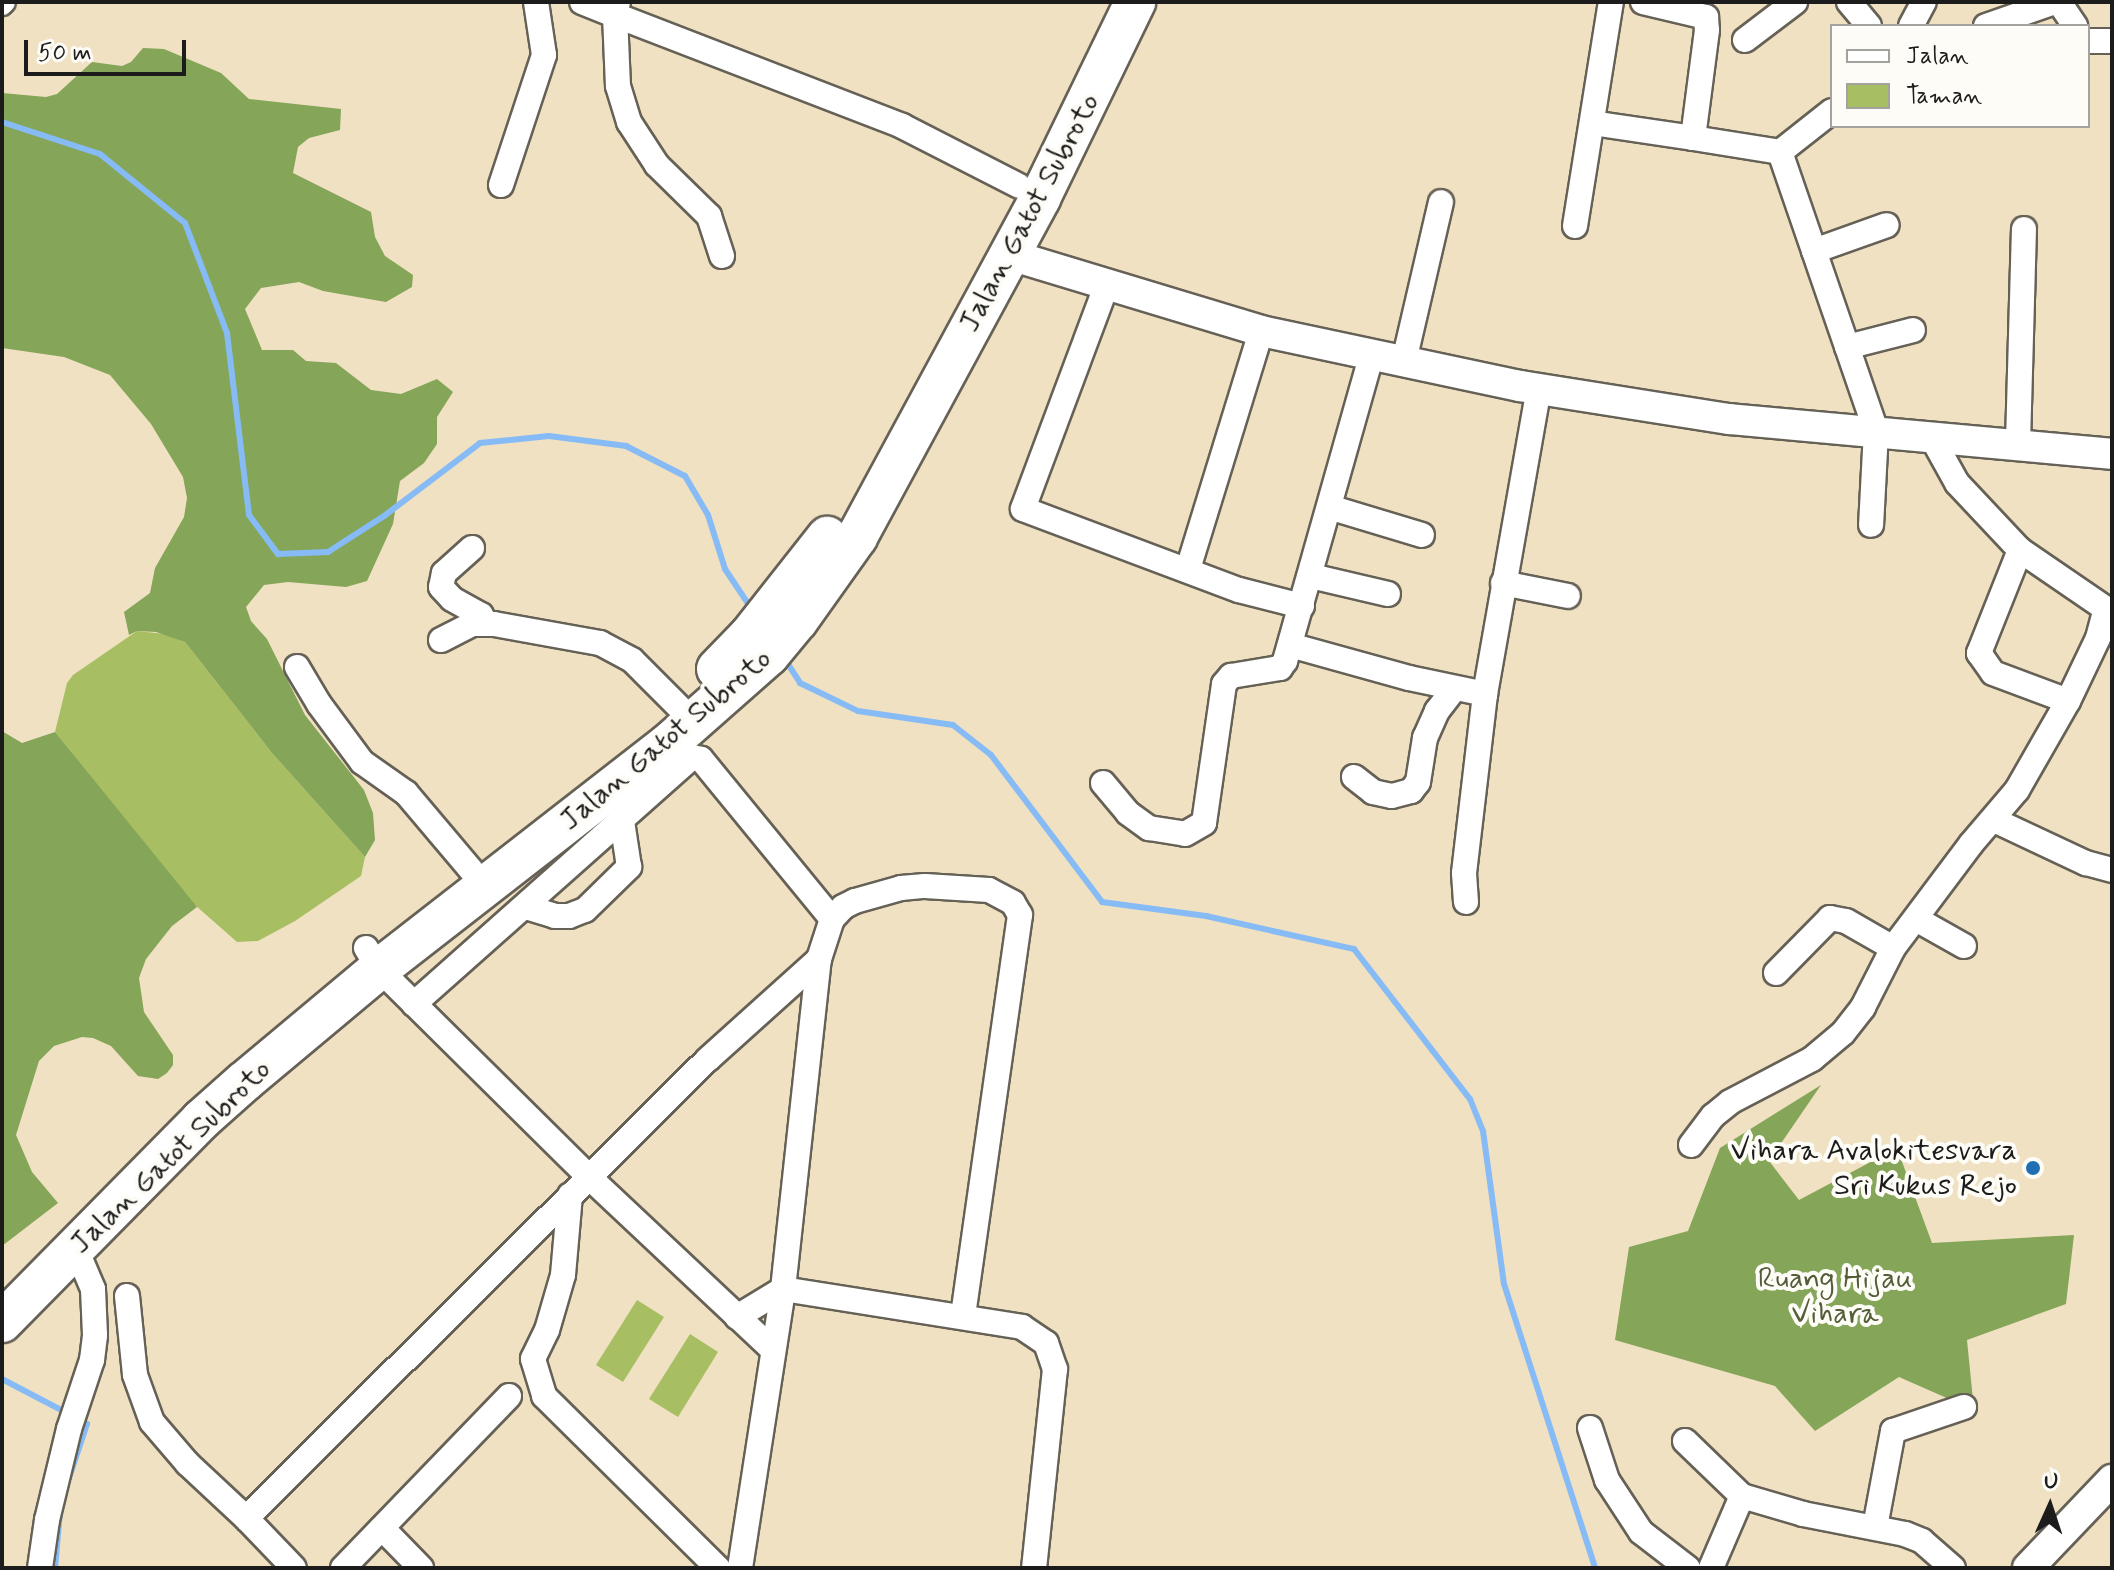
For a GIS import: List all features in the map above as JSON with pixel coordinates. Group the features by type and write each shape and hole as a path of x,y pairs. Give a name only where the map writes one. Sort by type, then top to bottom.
{"highway":[{"name":"Jalan Gatot Subroto","path":"999,249 1019,186 1107,2"},
{"name":"Jalan Gatot Subroto","path":"2,1290 136,1147 220,1070 667,745 759,645 843,535 999,249 1113,53 1135,2"},
{"name":"Jalan Gatot Subroto","path":"2,1322 201,1120 471,870 759,645"}],"street":[{"path":"501,185 544,55 536,2"},
{"path":"582,2 617,8 902,126 1019,186"},
{"path":"1575,226 1611,2"},
{"path":"1643,2 1706,17 1693,138"},
{"path":"1745,40 1795,2"},
{"path":"1849,2 1867,24"},
{"path":"1912,24 1924,2"},
{"path":"1992,24 2057,2 2074,24"},
{"path":"617,8 618,86 629,122 657,165 709,216 722,256"},
{"path":"2090,41 2112,41"},
{"path":"1592,123 1780,152 1830,113"},
{"path":"1780,152 1876,431 1871,525"},
{"path":"1404,361 1441,202"},
{"path":"1814,251 1887,225"},
{"path":"2018,443 2024,229"},
{"path":"999,249 1261,331 1539,389 1729,419 2112,454"},
{"path":"1107,284 1023,509 1239,590 1302,606"},
{"path":"1847,347 1913,330"},
{"path":"1188,569 1261,331"},
{"path":"1103,783 1128,813 1149,828 1185,834 1198,829 1208,815 1224,684 1231,676 1280,668 1311,576 1372,353"},
{"path":"1466,902 1464,873 1485,694 1539,389"},
{"path":"1691,1145 1713,1116 1730,1102 1812,1059 1843,1033 1863,1007 1893,948 1971,844 2017,790 2068,701 2109,612 2020,550 1957,483 1931,436"},
{"path":"1329,507 1422,535"},
{"path":"472,548 444,573 441,587 452,599 481,615 486,624"},
{"path":"2020,550 1979,653 1993,673 2068,701"},
{"path":"1311,576 1388,594"},
{"path":"1503,583 1568,596"},
{"path":"441,640 457,629 486,624 522,626 617,650 678,706"},
{"path":"1290,645 1454,689 1485,694"},
{"path":"297,667 319,704 362,762 406,793 471,870"},
{"path":"1354,777 1383,794 1392,796 1411,791 1418,782 1425,738 1437,711 1454,689"},
{"path":"414,1004 688,759 697,757 832,919"},
{"path":"1994,820 2086,863 2112,870"},
{"path":"526,907 555,916 569,916 595,901 629,867 622,821"},
{"path":"740,1568 771,1348 783,1289 819,959 832,919 843,907 901,888 925,886 989,890 1013,903 1020,915 963,1316"},
{"path":"1776,973 1830,918 1846,921 1893,948"},
{"path":"1916,919 1964,946"},
{"path":"373,959 414,1004 589,1177 771,1348"},
{"path":"246,1518 707,1060 819,959"},
{"path":"343,1568 509,1396 533,1359 547,1330 563,1275 570,1195"},
{"path":"40,1568 47,1520 92,1360 96,1309 93,1289 76,1249"},
{"path":"737,1317 783,1289 1022,1327 1046,1343 1053,1355 1055,1369 1034,1568"},
{"path":"127,1296 135,1375 152,1422 188,1464 294,1568"},
{"path":"533,1359 544,1396 718,1568"},
{"path":"509,1396 544,1396"},
{"path":"1875,1527 1893,1431 1964,1407"},
{"path":"1590,1428 1607,1480 1619,1500 1641,1532 1683,1566"},
{"path":"1685,1441 1742,1496 1803,1514 1875,1527 1922,1541 1953,1568"},
{"path":"2028,1568 2112,1480"},
{"path":"1711,1568 1742,1496"},
{"path":"382,1528 421,1568"}],"green space":[{"path":"143,48 164,49 221,73 249,99 341,109 340,130 309,138 298,147 293,173 371,212 375,237 385,256 413,275 412,287 386,302 323,291 299,282 261,288 245,309 262,350 293,350 306,361 336,363 371,390 401,394 437,379 453,392 437,417 437,444 424,463 400,481 393,524 367,581 346,587 288,582 264,585 246,607 251,621 267,639 305,715 364,790 373,813 375,840 365,857 272,753 185,642 156,632 137,631 129,635 124,612 150,593 155,568 184,517 187,498 183,477 151,424 110,375 64,357 2,348 2,93 46,97 57,94 92,62 122,66 131,62"},
{"path":"137,631 165,634 185,642 272,753 365,857 361,876 295,921 258,941 237,942 187,898 55,732 67,683 73,675"},
{"path":"2,731 22,743 55,732 197,907 172,926 146,959 139,978 144,1012 173,1055 173,1065 167,1073 158,1079 138,1076 111,1046 93,1038 82,1037 54,1046 39,1061 16,1135 32,1172 58,1203 2,1246"},
{"name":"Ruang Hijau Vihara","path":"1821,1085 1769,1161 1799,1200 1897,1148 1932,1243 2074,1235 2066,1304 1967,1340 1974,1410 1899,1377 1815,1431 1775,1386 1615,1340 1629,1247 1688,1231 1720,1148"},
{"path":"637,1300 664,1317 623,1382 596,1365"},
{"path":"690,1334 718,1352 678,1417 649,1399"}],"waterway":[{"path":"2,122 100,154 185,223 227,333 249,515 278,554 328,552 384,516 480,443 549,436 626,446 685,476 708,515 725,569 751,608"},
{"path":"784,658 800,683 858,711 953,725 991,755 1102,902 1206,916 1354,949 1470,1099 1483,1131 1504,1284 1595,1568"},
{"path":"2,1379 67,1413"},
{"path":"69,1478 87,1424 80,1420"},
{"path":"55,1568 60,1512"}],"place":[{"name":"Vihara Avalokitesvara Sri Kukus Rejo","path":"2033,1168"}]}
